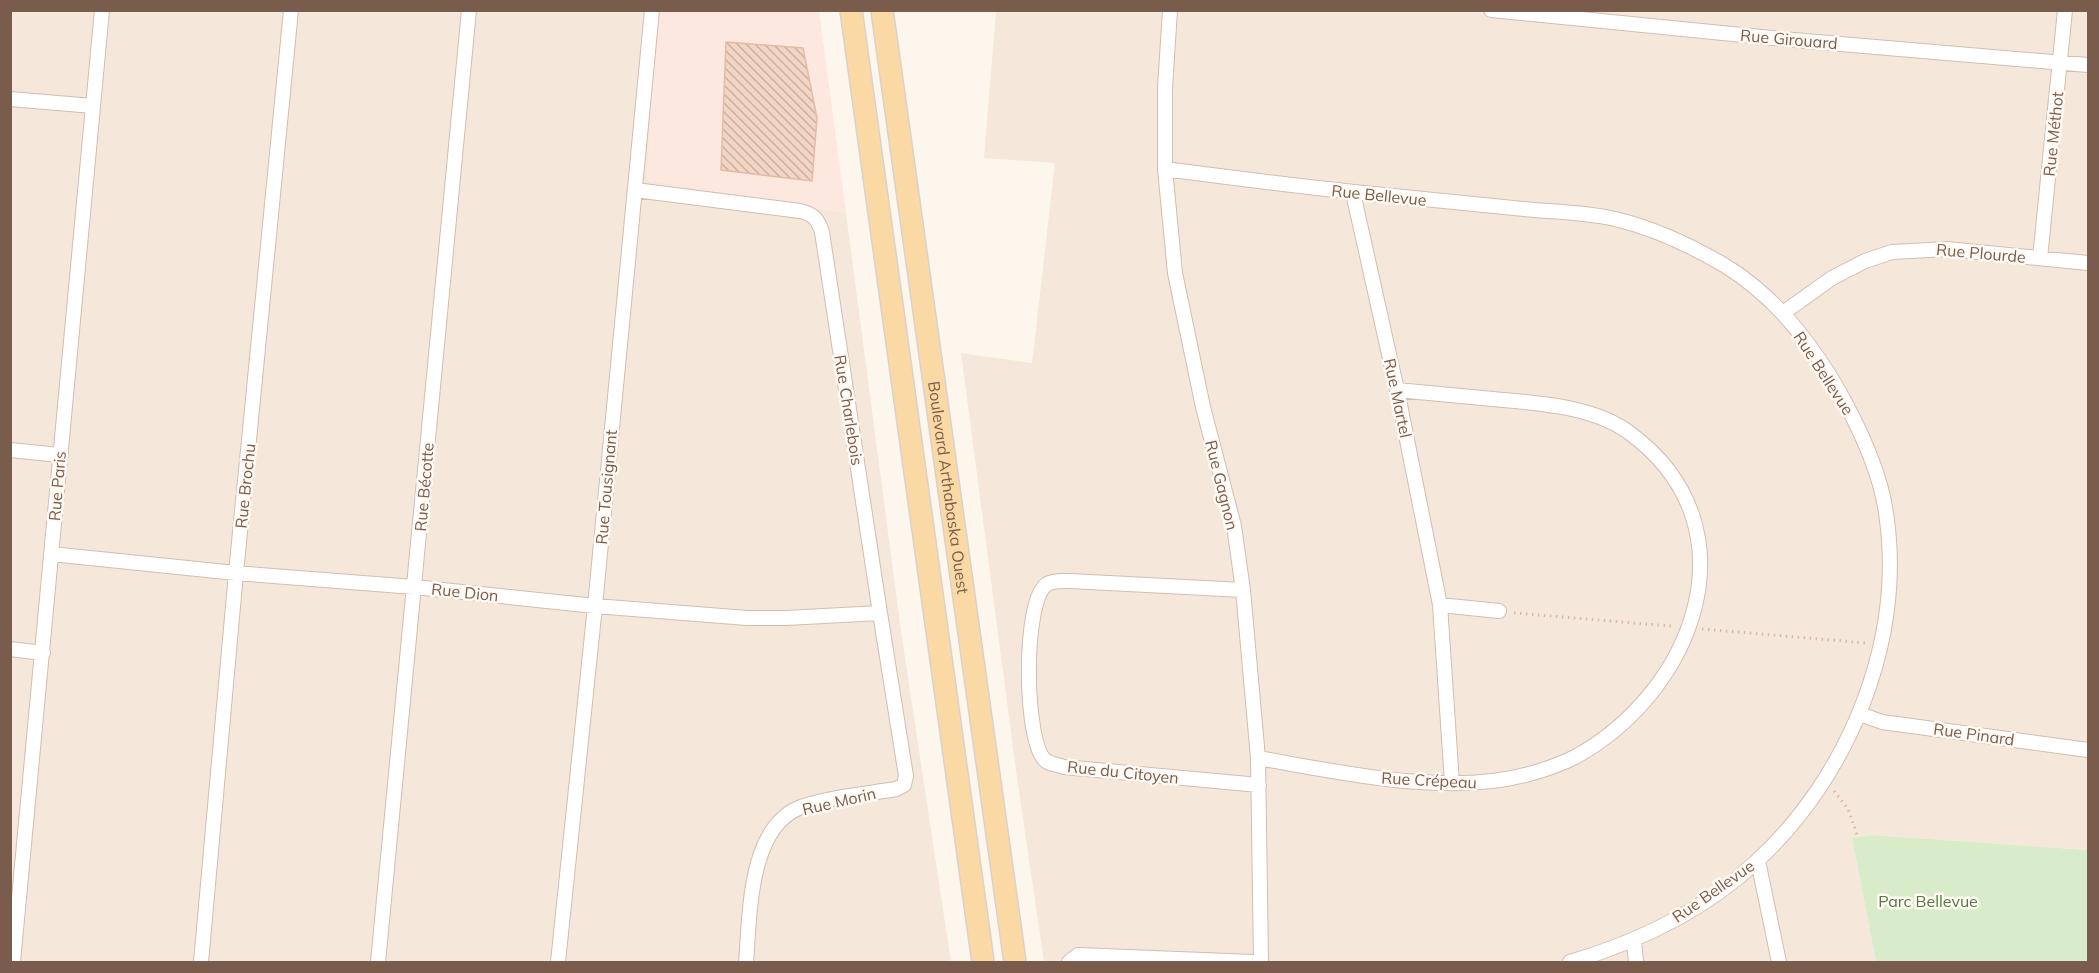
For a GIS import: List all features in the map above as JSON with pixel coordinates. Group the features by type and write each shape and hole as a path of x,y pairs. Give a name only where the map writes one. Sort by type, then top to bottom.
{"main road":[{"name":"Boulevard Arthabaska Ouest","path":"851,10 983,963"},
{"name":"Boulevard Arthabaska Ouest","path":"882,10 1015,963"}],"street":[{"name":"Rue Paris","path":"13,963 16,850 43,653 102,10"},
{"name":"Rue Brochu","path":"201,963 236,573 291,10"},
{"name":"Rue Bécotte","path":"378,963 469,10"},
{"name":"Rue Tousignant","path":"558,963 652,10"},
{"name":"Rue Gagnon","path":"1170,10 1165,88 1166,169 1175,273 1203,407 1234,526 1243,590 1258,758 1261,963"},
{"name":"Rue Girouard","path":"1491,10 1545,13 1782,39 2088,64"},
{"name":"Rue Méthot","path":"2040,258 2065,10"},
{"path":"10,99 93,106"},
{"name":"Rue Bellevue","path":"1166,169 1353,193 1614,219 1647,229 1687,245 1726,266 1783,313 1809,345 1834,382 1856,423 1873,466 1886,510 1890,561 1887,610 1877,657 1860,714 1824,781 1795,820 1758,861 1690,911 1634,941 1570,963"},
{"name":"Rue Charlebois","path":"635,190 800,211 810,213 819,222 906,776 904,785"},
{"name":"Rue Martel","path":"1353,193 1397,390 1440,605 1452,783"},
{"name":"Rue Plourde","path":"1783,313 1832,278 1865,261 1892,252 1947,249 2088,262"},
{"name":"Rue Crépeau","path":"1258,758 1371,777 1452,783 1483,783 1529,774 1574,758 1615,729 1651,696 1681,647 1689,628 1697,603 1701,575 1699,540 1689,508 1678,485 1660,460 1630,433 1597,417 1555,405 1397,390"},
{"path":"10,450 60,455"},
{"name":"Rue Dion","path":"51,554 236,573 747,618 880,613"},
{"name":"Rue du Citoyen","path":"1243,590 1070,581 1046,584 1038,595 1033,610 1028,674 1036,747 1046,761 1064,767 1259,785"},
{"path":"1440,605 1499,611"},
{"path":"10,649 43,653"},
{"name":"Rue Pinard","path":"1860,714 1882,722 2088,750"},
{"name":"Rue Morin","path":"746,963 753,880 762,850 771,833 783,818 800,808 822,802 896,789 904,785"},
{"path":"1758,861 1779,963"},
{"path":"1634,941 1636,963"},
{"path":"1069,963 1078,955 1253,963"}],"path":[{"path":"1824,781 1848,809 1858,837"}],"shaded area":[{"path":"10,11 658,11 647,180 846,213 901,631 951,962 11,962"},
{"path":"658,11 819,11 846,213 647,180"},
{"path":"996,11 2088,11 2088,850 1871,835 1852,838 1876,962 1044,962 1017,778 961,353 1032,363 1055,163 984,158"}],"green space":[{"name":"Parc Bellevue","path":"1871,835 2088,850 2088,962 1876,962 1852,838"}],"building":[{"path":"726,42 803,48 817,118 812,181 721,170"}]}
